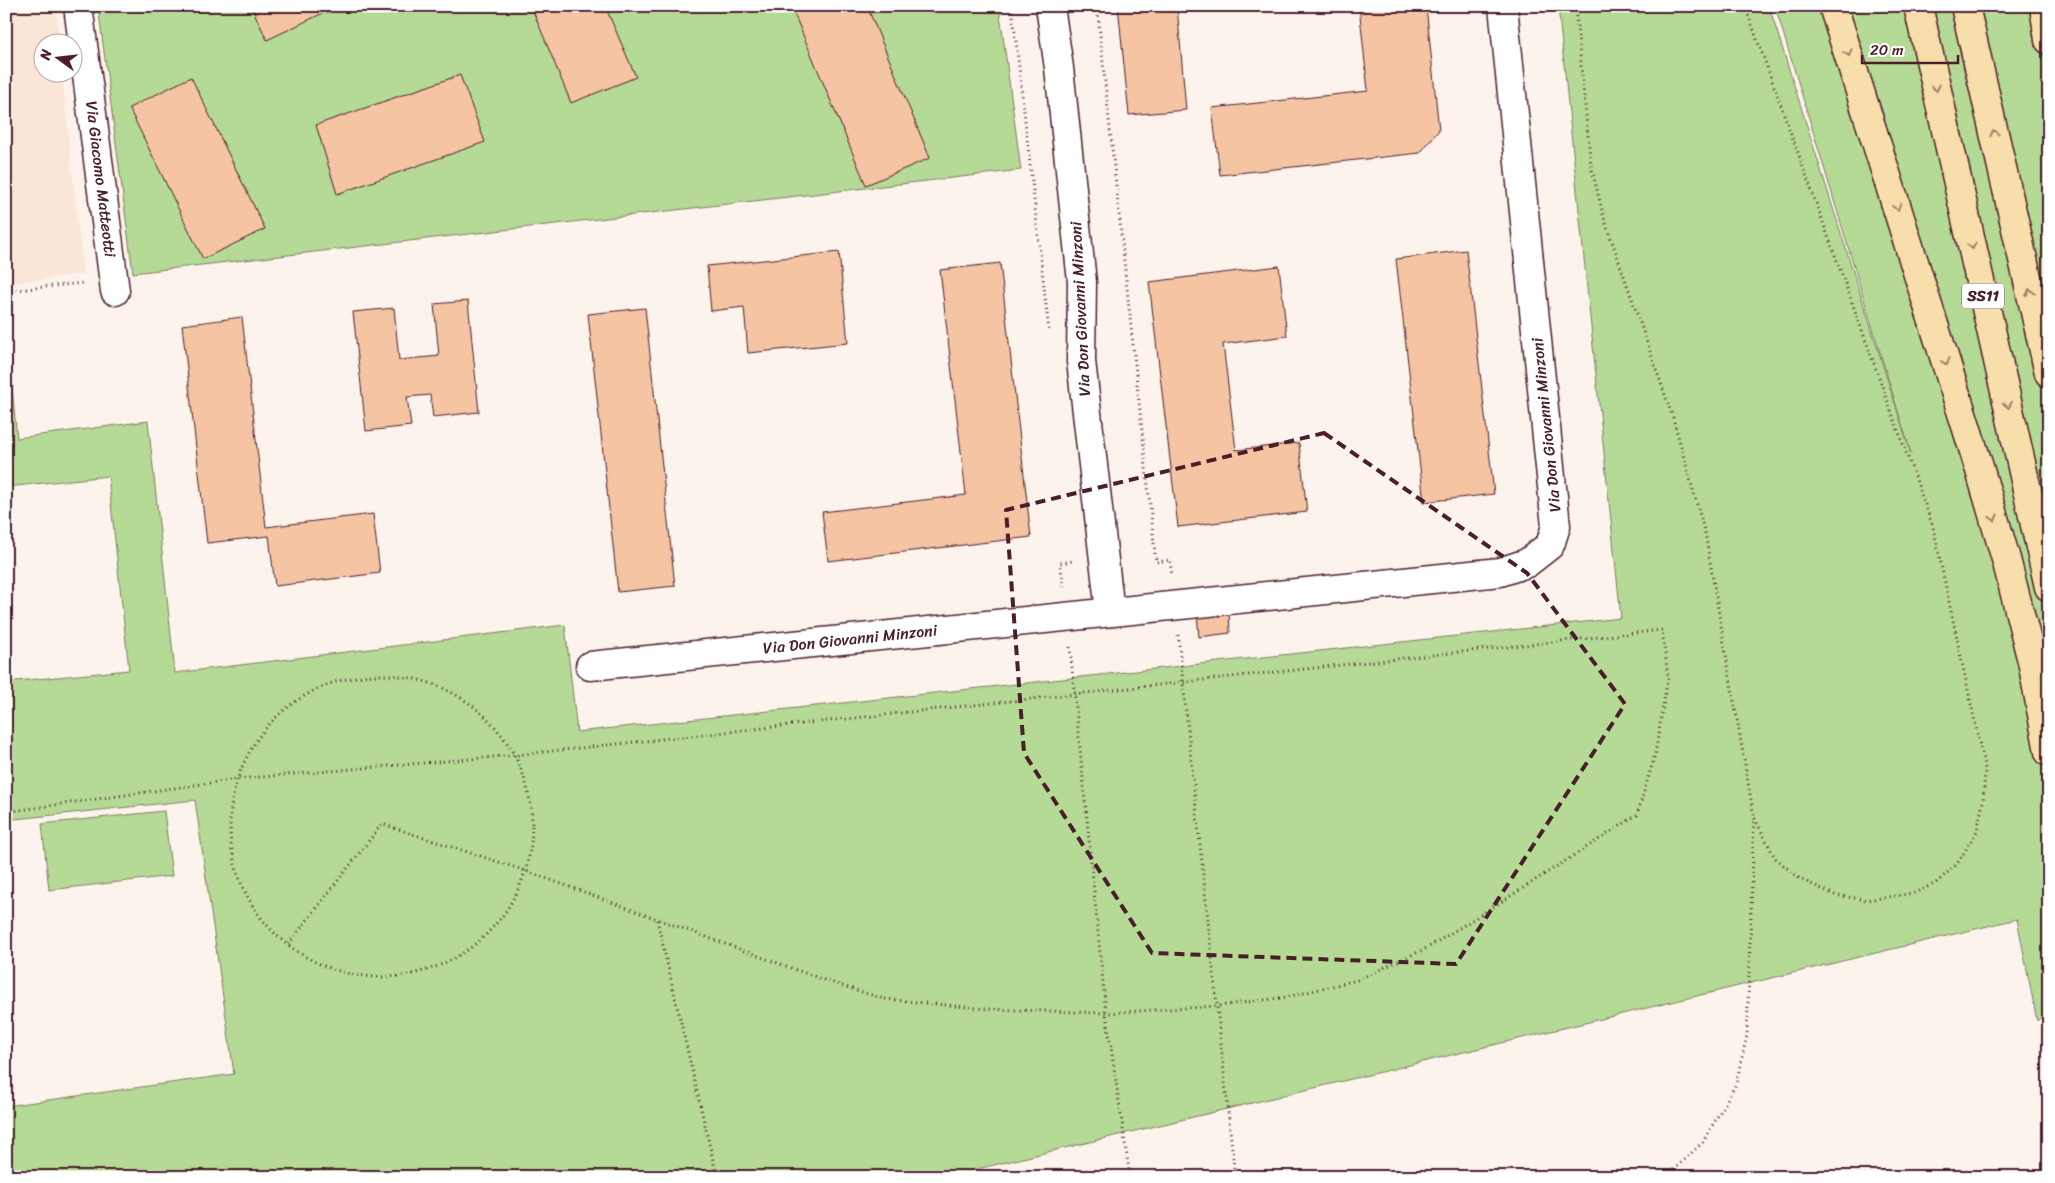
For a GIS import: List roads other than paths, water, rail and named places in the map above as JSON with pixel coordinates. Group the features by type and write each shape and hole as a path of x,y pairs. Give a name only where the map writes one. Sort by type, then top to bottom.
{"main road":[{"path":"1833,6 2001,540 2032,661 2049,752"},
{"name":"SS11","path":"1918,6 2049,587"},
{"name":"SS11","path":"1965,6 2049,373"},
{"path":"2044,6 2049,40"}],"street":[{"name":"Via Giacomo Matteotti","path":"78,6 115,286"},
{"name":"Via Don Giovanni Minzoni","path":"1050,6 1060,78 1082,282 1081,362 1110,612"},
{"name":"Via Don Giovanni Minzoni","path":"590,666 1500,572 1527,563 1550,545 1556,526 1555,502 1503,6"}]}
